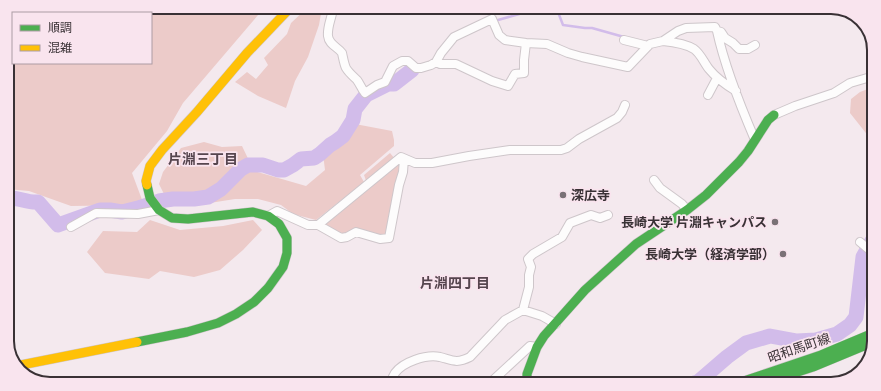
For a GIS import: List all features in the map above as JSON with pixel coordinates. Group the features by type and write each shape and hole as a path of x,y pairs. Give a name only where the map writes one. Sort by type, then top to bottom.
{"street":[{"path":"24,365 187,332 218,323 236,314 254,302 268,288 283,267 287,253 287,238 278,224 268,216 253,212 188,219 172,218 159,210 150,198 146,181 150,166 162,150 284,14"},
{"path":"333,14 328,29 329,39 342,53 346,69 358,81 361,89 365,93 377,85 385,82 393,66 402,61 408,61 416,68 431,65 436,62 441,53 454,37 492,19 499,35 505,40 547,44 582,57 628,67 650,44 663,41 678,31 686,28 714,27 739,49 748,49 755,45"},
{"path":"717,31 721,48 736,92 755,140"},
{"path":"624,40 648,46"},
{"path":"663,41 692,48 698,53 717,78 736,92"},
{"path":"436,62 440,64 456,64 492,81 508,86 515,74 524,72 526,43"},
{"path":"708,95 717,78"},
{"path":"527,377 537,347 544,336 585,290 636,244 687,210 706,195 739,162 768,120 774,115 795,106 834,93 850,83 867,78"},
{"path":"318,225 401,158 415,163 432,163 510,150 561,150 567,148 579,139 617,118 625,105"},
{"path":"268,216 277,211 308,225 318,225 341,238 347,237 356,232 380,239 389,238 403,172 404,159"},
{"path":"654,180 660,188 682,204 687,210"},
{"path":"71,227 96,213 138,214 159,210"},
{"path":"393,377 403,365 427,356 457,361 470,357 505,320 523,310 527,298 531,267 528,259 533,254 562,237 570,223 591,215 600,218 608,215"},
{"path":"860,242 867,248"},
{"path":"523,310 542,316 556,324"},
{"name":"昭和馬町線","path":"756,377 850,345 867,336"},
{"name":"昭和馬町線","path":"782,377 813,367 866,345"},
{"path":"496,377 530,346 537,347"}],"shaded area":[{"path":"152,14 259,14 183,103 167,131 132,173 144,205 71,206 29,191 14,190 14,64 152,64"},
{"path":"301,14 321,14 319,25 308,57 295,81 286,108 258,96 235,82 247,72 256,79 268,65 264,58 287,34 291,23"},
{"path":"867,89 867,134 850,113 851,99 860,92"},
{"path":"355,124 392,131 394,146 360,175 364,182 316,220 293,214 281,205 258,199 235,199 191,206 176,205 165,196 159,184 163,172 181,148 204,142 222,147 242,146 254,171 306,186 325,170 323,154 349,135"},
{"path":"390,153 400,165 387,234 381,236 342,236 324,225 369,189 364,175"},
{"path":"150,220 180,230 223,226 253,220 262,230 243,250 220,270 194,277 160,271 149,279 105,273 87,252 103,231 137,232"}],"waterway":[{"path":"498,20 519,14"},
{"path":"559,14 563,25 592,28 624,37"},
{"path":"14,198 30,202 38,202 58,225 100,210 122,212 159,201 208,197 221,189 241,169 248,165 263,165 278,170 284,170 301,159 314,158 343,136 353,120 355,109 366,95 388,84 394,84 412,70"},
{"path":"704,377 746,343 770,336 797,341 816,340 837,334 850,325 856,317 863,257 867,250"},
{"path":"862,269 867,270"}],"traffic: fast":[{"path":"527,377 537,347 544,336 585,290 636,244 687,210 706,195 739,162 768,120 774,115"},
{"path":"137,342 187,332 218,323 236,314 254,302 268,288 283,267 287,253 287,238 279,224 268,216 253,212 188,219 172,218 159,210 150,198 147,185"},
{"path":"756,377 821,355 867,336"},
{"path":"782,377 813,367 866,345"}],"traffic: slow":[{"path":"147,185 146,181 150,166 162,150 197,112 247,53 284,14"},
{"path":"24,365 137,342"}],"place":[{"name":"深広寺","path":"563,195"},
{"name":"長崎大学 片淵キャンパス","path":"775,222"},
{"name":"長崎大学（経済学部）","path":"783,254"}],"district":[{"name":"片淵三丁目","path":"203,159"},
{"name":"片淵四丁目","path":"455,283"}]}
